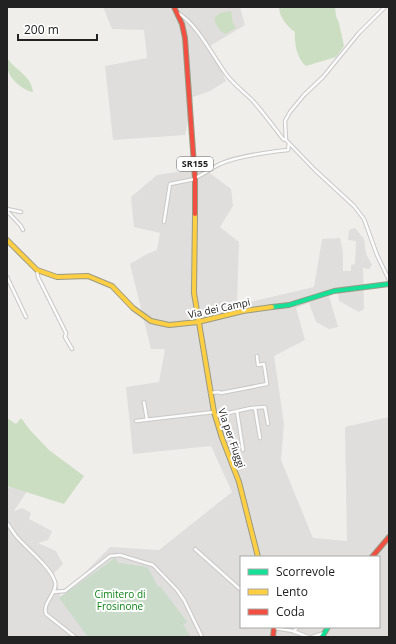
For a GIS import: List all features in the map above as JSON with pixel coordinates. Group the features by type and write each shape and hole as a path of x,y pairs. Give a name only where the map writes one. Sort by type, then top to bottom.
{"main road":[{"name":"SR155","path":"174,7 185,38 195,179 194,293 198,322"},
{"name":"Via dei Campi","path":"7,240 37,270 56,277 88,276 112,286 133,308 151,321 169,325 198,322 243,311 288,305 334,291 389,284"},
{"name":"Via per Fiuggi","path":"198,322 215,414 222,438 239,482 258,556"},
{"path":"373,556 389,536"},
{"path":"323,637 327,629"}],"street":[{"path":"286,140 285,121 290,112 304,95 323,77 359,33 385,7"},
{"path":"177,13 195,30 226,74 237,87 252,100 283,139 286,140 315,170 354,206 364,219 377,255 389,280"},
{"path":"164,222 169,185 172,183 195,179 220,164 233,160 288,150 289,143"},
{"path":"7,210 21,212"},
{"path":"7,210 23,230"},
{"path":"37,270 38,277 66,333 65,337 72,349"},
{"path":"7,277 26,317"},
{"path":"210,393 267,384 264,364 258,365 257,356"},
{"path":"144,402 147,420"},
{"path":"136,421 215,414 266,407 268,424"},
{"path":"255,408 260,438"},
{"path":"237,411 243,450"},
{"path":"7,523 16,536 50,573 59,591"},
{"path":"195,549 240,589"},
{"path":"53,592 65,591 110,556 120,555 146,562 153,565 177,590 184,600 202,637"},
{"path":"55,585 45,607 46,614 75,637"},
{"path":"278,628 308,637 320,635 327,629"},
{"path":"294,632 296,628"}],"shaded area":[{"path":"103,7 240,7 245,25 210,46 226,81 210,91 193,97 185,135 113,140 105,66 147,58 144,30 112,29"},
{"path":"203,168 231,189 233,206 220,227 239,242 237,305 314,287 322,239 340,238 343,252 343,271 351,271 351,265 355,264 356,241 348,240 349,230 355,228 364,239 366,254 372,265 369,269 363,268 364,309 359,312 339,301 338,293 329,296 338,327 329,329 316,322 309,303 296,308 305,340 274,356 284,424 281,460 313,538 347,541 345,427 389,417 389,637 7,637 7,488 16,484 28,490 14,511 22,508 31,513 29,519 52,531 48,540 38,543 56,551 63,564 54,573 61,597 110,547 159,550 232,492 211,446 133,454 126,387 159,382 165,349 151,349 130,264 157,250 160,233 134,227 131,197 157,175"}],"green space":[{"path":"279,7 335,7 344,46 336,57 306,66 300,59 297,50 295,32 284,21 279,11"},
{"path":"231,11 233,23 236,28 225,34 217,27 215,17 220,13"},
{"path":"7,58 26,77 32,86 33,92 22,87 12,78 7,68"},
{"path":"7,418 16,424 21,418 49,450 84,476 64,504 7,486"},
{"name":"Cimitero di Frosinone","path":"115,558 119,563 147,567 158,587 160,586 187,622 183,625 191,637 88,637 59,598"}],"traffic: fast":[{"path":"272,307 289,305 334,291 389,284"},
{"path":"322,637 327,628"}],"traffic: slow":[{"path":"195,214 194,293 214,412 222,438 239,482 258,556"},
{"path":"7,240 37,270 57,277 88,276 112,286 133,308 151,321 169,325 198,322 243,311 272,307"}],"traffic: jam":[{"path":"174,7 182,24 185,38 195,179 195,214"},
{"path":"373,556 389,537"},
{"path":"273,637 274,628"}]}
